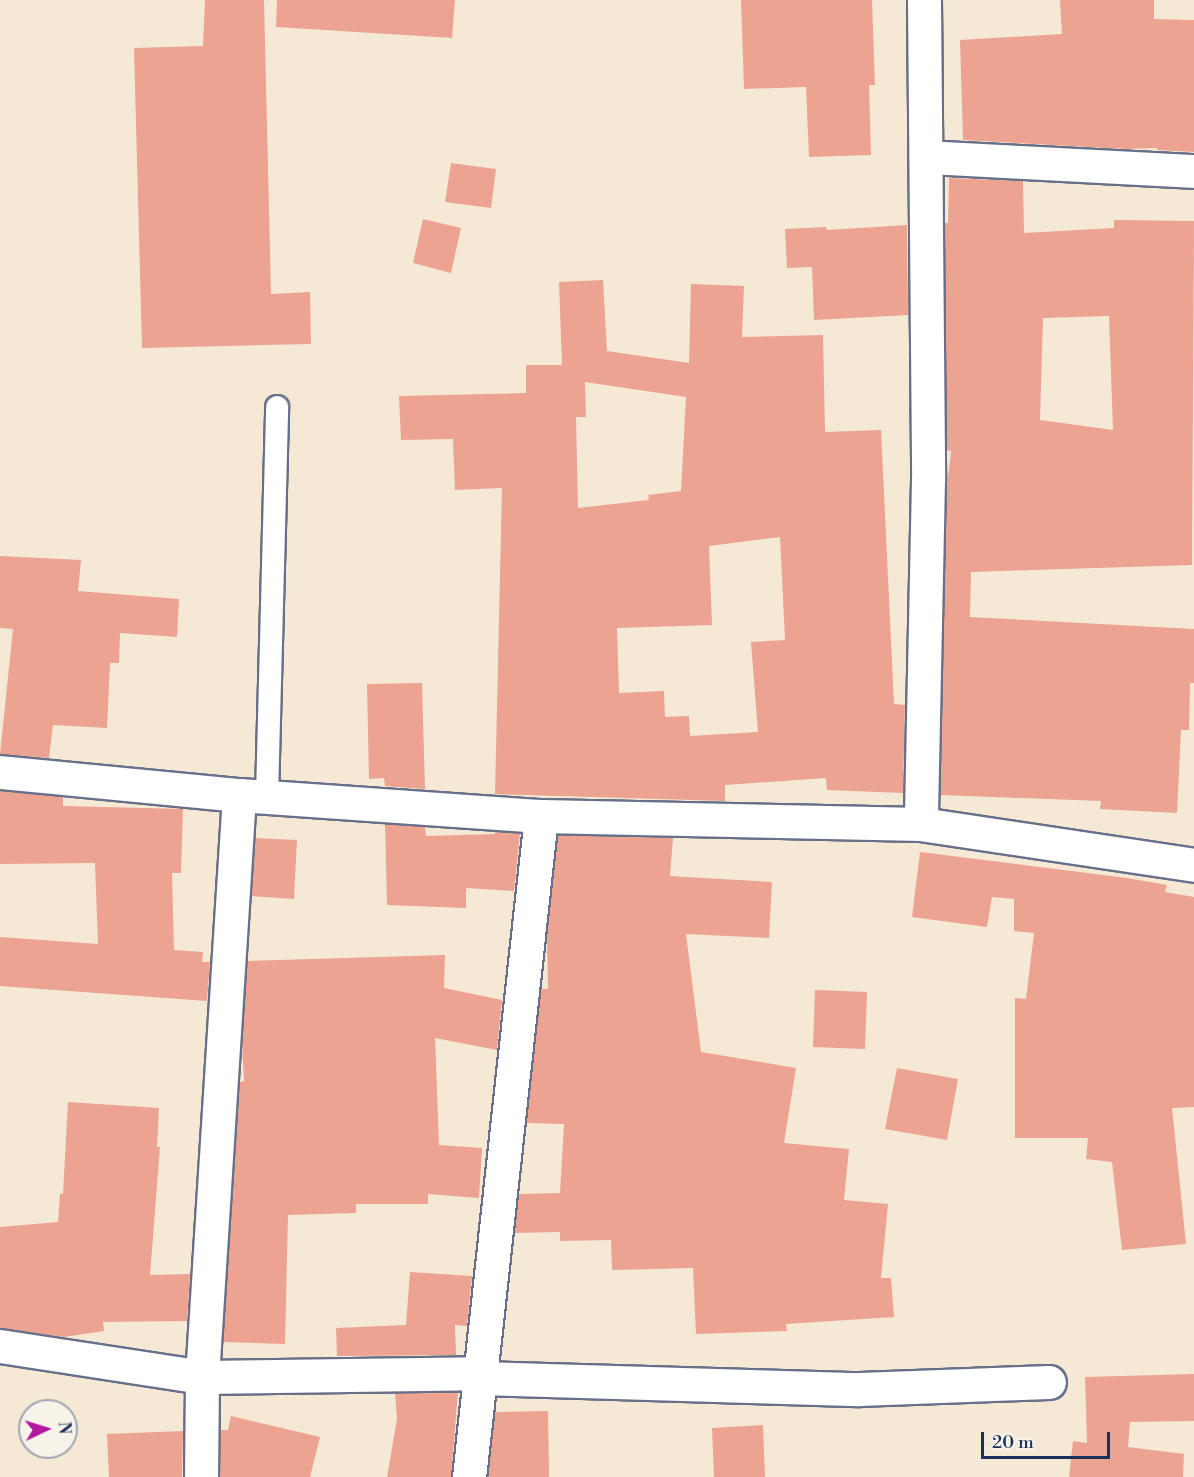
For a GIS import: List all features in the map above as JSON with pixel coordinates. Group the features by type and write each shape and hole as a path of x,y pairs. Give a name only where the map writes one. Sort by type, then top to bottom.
{"street":[{"path":"921,824 928,480 924,0"},
{"path":"926,157 1194,171"},
{"path":"0,772 253,796 541,816 921,824 1194,865"},
{"path":"201,1477 202,1377 253,796"},
{"path":"469,1477 541,816"},
{"path":"0,1346 202,1377 479,1374"},
{"path":"479,1374 480,1378 859,1389 1049,1382"}],"lane":[{"path":"253,796 277,407"}],"building":[{"path":"205,0 264,0 271,294 310,292 311,344 142,348 134,48 203,46"},
{"path":"277,0 455,0 452,38 276,27"},
{"path":"741,0 872,0 875,85 869,85 871,155 809,157 806,87 744,89"},
{"path":"1060,0 1154,0 1154,19 1194,20 1194,152 1157,150 1157,148 1125,149 963,140 960,40 1062,34"},
{"path":"451,163 496,169 491,208 445,202"},
{"path":"949,178 1023,181 1024,233 1114,228 1114,220 1194,221 1192,565 971,572 970,617 1194,629 1194,683 1190,683 1189,730 1181,730 1177,813 1100,809 1101,801 940,795 946,495 951,451 946,450 945,223 948,223","holes":["1109,316 1113,430 1040,420 1043,318"]},
{"path":"423,219 461,228 451,273 413,263"},
{"path":"907,225 908,315 814,320 812,267 787,268 785,229 826,227 827,230"},
{"path":"603,280 607,351 689,363 691,284 744,286 742,337 823,335 825,432 881,430 894,704 905,705 903,793 827,790 826,778 725,785 725,801 495,794 502,488 455,490 453,439 401,440 399,396 526,393 526,365 562,365 559,282","holes":["585,382 686,397 681,491 648,495 649,500 578,508 576,417 586,417","780,537 785,640 751,642 758,732 690,736 689,716 665,717 664,691 619,693 617,628 712,625 709,546"]},
{"path":"0,556 81,560 78,591 179,599 177,637 120,633 119,663 110,663 107,728 53,725 49,758 0,754 13,629 0,628"},
{"path":"422,683 425,789 385,786 384,778 369,779 367,684"},
{"path":"0,791 63,797 63,806 183,809 181,873 172,873 174,950 203,952 202,962 210,962 207,1001 0,986 0,937 98,944 95,863 0,864"},
{"path":"385,824 425,827 426,836 520,833 514,891 466,888 466,908 387,905"},
{"path":"558,835 673,838 670,876 772,882 769,938 686,934 701,1052 796,1068 784,1143 849,1149 844,1200 888,1204 881,1278 891,1278 894,1317 786,1324 787,1331 696,1334 693,1268 612,1270 611,1240 560,1241 560,1232 514,1233 519,1194 560,1193 564,1124 526,1123 541,989 548,989 547,936"},
{"path":"255,838 297,840 294,899 251,896"},
{"path":"920,852 1127,878 1167,885 1165,892 1194,897 1194,1107 1172,1108 1186,1244 1122,1250 1112,1162 1086,1159 1088,1138 1015,1138 1015,998 1026,999 1034,933 1014,931 1014,899 992,897 987,927 912,917"},
{"path":"445,955 444,988 502,1000 497,1050 435,1038 439,1145 482,1148 479,1198 428,1194 428,1204 356,1204 356,1213 288,1215 285,1344 223,1342 240,1082 244,1081 242,1043 247,961"},
{"path":"815,990 867,992 865,1049 813,1047"},
{"path":"897,1068 958,1079 947,1140 885,1129"},
{"path":"68,1102 159,1108 157,1147 160,1147 150,1275 190,1274 187,1321 103,1322 104,1331 64,1337 0,1328 0,1227 58,1222 60,1194 63,1194"},
{"path":"410,1272 472,1276 467,1326 455,1325 456,1355 337,1356 336,1328 406,1325"},
{"path":"1194,1374 1194,1421 1130,1422 1128,1447 1184,1454 1183,1477 1069,1477 1073,1441 1087,1443 1085,1377"},
{"path":"458,1392 451,1477 387,1477 397,1419 395,1393"},
{"path":"548,1411 549,1477 488,1477 495,1412"},
{"path":"231,1416 320,1437 310,1477 220,1477 220,1430 228,1430"},
{"path":"763,1425 765,1477 714,1477 712,1428"},
{"path":"183,1431 182,1477 109,1477 107,1434"}]}
